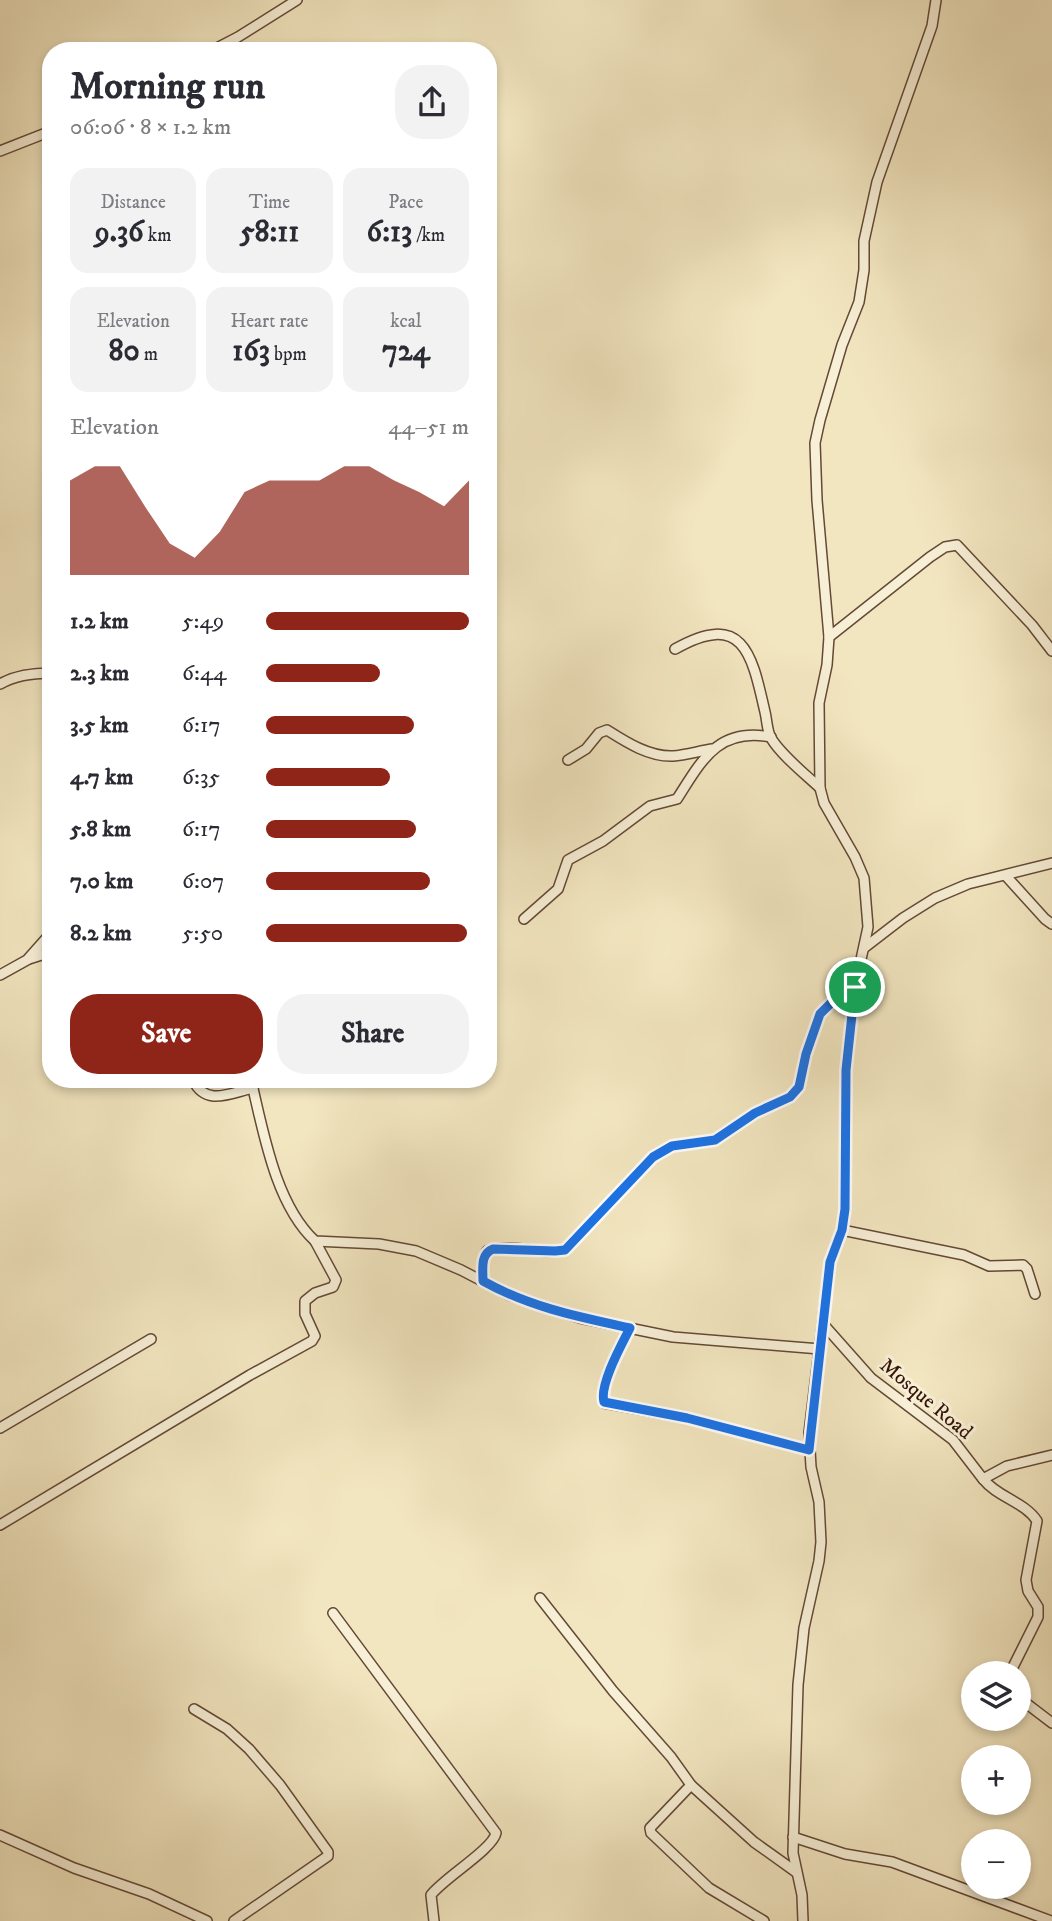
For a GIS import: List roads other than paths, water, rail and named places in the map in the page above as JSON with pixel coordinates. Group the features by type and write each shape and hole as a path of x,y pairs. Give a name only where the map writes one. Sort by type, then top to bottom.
{"street":[{"path":"228,42 298,0"},
{"path":"803,1921 793,1837 799,1673 804,1628 816,1580 821,1542 819,1502 809,1450 830,1262 842,1230 845,1209 846,1070 855,987 868,927 864,878 824,803 820,788 818,703 829,637 817,500 815,443 842,345 859,302 864,270 863,242 877,182 932,26 936,0"},
{"path":"0,150 42,134"},
{"path":"829,637 930,557 945,547 957,545 1014,605 1052,651"},
{"path":"675,649 709,633 726,635 740,642 751,657 771,737 820,788"},
{"path":"0,684 9,679 42,673"},
{"path":"568,760 586,749 599,733 607,730 630,745 661,755 680,755 712,749 735,737 771,737"},
{"path":"524,919 558,889 568,860 603,841 650,806 677,799 712,749"},
{"path":"864,948 935,898 968,884 1052,863"},
{"path":"1006,876 1052,924"},
{"path":"27,960 42,943"},
{"path":"0,975 42,955"},
{"path":"483,1281 483,1263 487,1251 565,1250 653,1157 672,1146 715,1140 755,1113 790,1097 799,1087 806,1054 820,1014 835,999 855,987"},
{"path":"197,1088 210,1096 238,1088"},
{"path":"0,1525 250,1375 312,1341 315,1336 305,1314 305,1301 315,1293 333,1287 336,1280 315,1241 301,1227 291,1208 264,1142 253,1088"},
{"path":"842,1230 964,1255 989,1266 1023,1265 1027,1269 1035,1294"},
{"path":"315,1241 398,1247 437,1260 509,1295 544,1308 630,1328 673,1337 820,1349"},
{"name":"Mosque Road","path":"824,1325 871,1378 953,1440 992,1489 1031,1514 1037,1521 1026,1580 1028,1591 1038,1607 1038,1617 1016,1661"},
{"path":"630,1328 603,1392 604,1402 687,1418 809,1450"},
{"path":"0,1428 151,1339"},
{"path":"983,1479 1007,1466 1052,1455"},
{"path":"540,1598 691,1785 754,1842 796,1872"},
{"path":"334,1613 496,1833 493,1842 431,1895 434,1921"},
{"path":"1031,1707 1052,1723"},
{"path":"194,1709 227,1730 249,1749 280,1785 328,1852 328,1856 321,1863 300,1874 234,1921"},
{"path":"691,1785 650,1828 651,1832 709,1888 764,1921"},
{"path":"0,1835 74,1868 149,1894 207,1921"},
{"path":"793,1837 845,1854 892,1862 1051,1921"}]}
